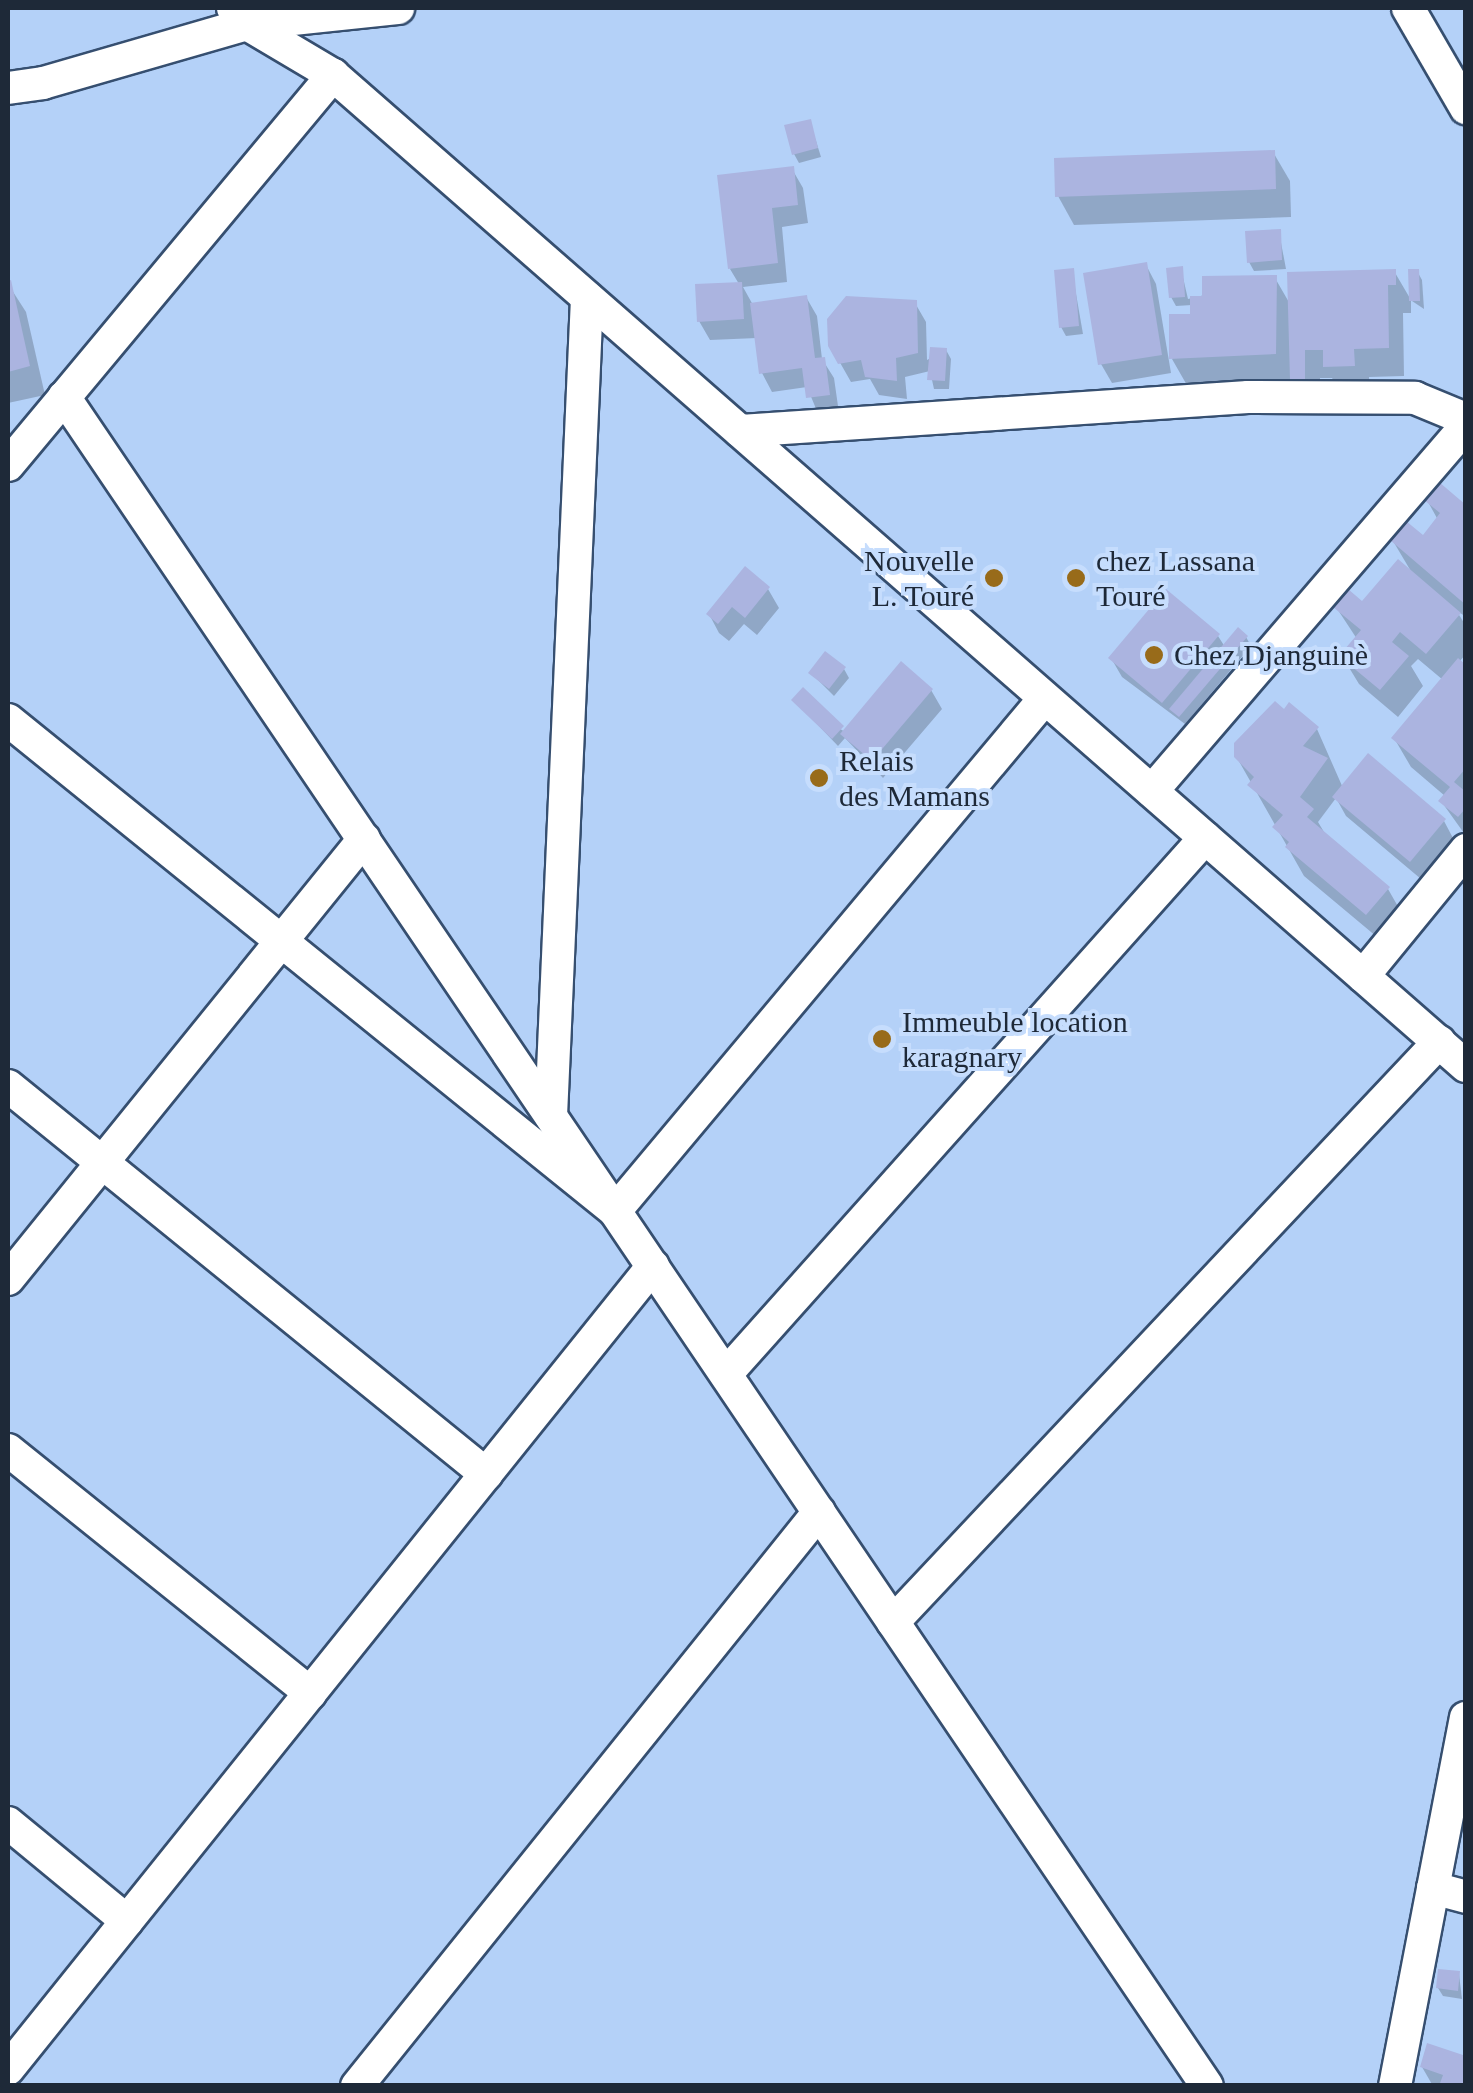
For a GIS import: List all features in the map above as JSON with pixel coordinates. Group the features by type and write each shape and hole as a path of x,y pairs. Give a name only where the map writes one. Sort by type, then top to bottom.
{"street":[{"path":"8,88 43,84 240,16 398,8"},
{"path":"1408,8 1466,108"},
{"path":"240,16 333,75 1466,1066"},
{"path":"8,466 333,75"},
{"path":"551,1116 587,298"},
{"path":"64,397 1207,2086"},
{"path":"740,430 1248,397 1415,398 1466,422 1152,791"},
{"path":"615,1211 1045,698"},
{"path":"8,720 615,1211"},
{"path":"726,1374 1205,838"},
{"path":"8,1279 364,839"},
{"path":"1362,976 1466,850"},
{"path":"893,1622 1439,1042"},
{"path":"8,1086 486,1474"},
{"path":"8,2070 653,1266"},
{"path":"8,1450 310,1693"},
{"path":"357,2086 820,1512"},
{"path":"1395,2086 1466,1718"},
{"path":"8,1822 127,1921"},
{"path":"1433,1888 1466,1896"}],"building":[{"path":"811,119 818,148 792,155 784,125"},
{"path":"1275,150 1276,189 1055,197 1054,158"},
{"path":"794,166 798,205 772,208 778,263 728,269 717,175"},
{"path":"1281,229 1282,260 1247,263 1245,231"},
{"path":"1147,262 1162,355 1098,365 1083,273"},
{"path":"1183,266 1185,297 1169,298 1166,268"},
{"path":"1074,268 1079,326 1059,328 1054,270"},
{"path":"1396,269 1396,285 1388,285 1389,348 1354,349 1355,366 1323,367 1323,350 1305,350 1305,379 1290,380 1287,272"},
{"path":"1408,269 1419,269 1420,301 1409,301"},
{"path":"1277,275 1276,354 1169,359 1169,314 1190,314 1190,296 1202,296 1202,276"},
{"path":"11,280 30,366 8,372 8,281"},
{"path":"742,282 744,319 697,322 695,284"},
{"path":"807,295 815,358 825,357 830,395 806,398 802,368 759,374 750,303"},
{"path":"846,296 917,300 918,353 896,358 897,381 865,377 861,360 838,364 828,346 827,319"},
{"path":"930,347 947,348 945,381 927,380"},
{"path":"1439,482 1466,505 1466,605 1390,540 1406,521 1423,535 1440,513 1424,500"},
{"path":"1398,559 1461,613 1426,654 1400,632 1392,642 1409,656 1380,690 1339,656 1361,630 1333,607 1348,589 1362,601"},
{"path":"745,566 770,587 745,618 732,607 718,624 706,614"},
{"path":"1166,589 1220,634 1162,703 1108,658"},
{"path":"1238,627 1248,636 1179,717 1169,709"},
{"path":"825,651 846,667 829,689 808,673"},
{"path":"1458,658 1466,665 1466,768 1454,782 1466,792 1466,808 1458,817 1438,801 1450,787 1391,738"},
{"path":"901,661 933,689 872,761 840,734"},
{"path":"803,687 844,726 832,739 791,700"},
{"path":"1275,701 1284,709 1289,702 1319,727 1303,746 1328,758 1300,797 1314,809 1307,817 1390,887 1366,915 1285,847 1289,842 1272,827 1283,815 1247,785 1254,777 1234,757 1234,743"},
{"path":"1368,753 1446,819 1410,862 1332,797"},
{"path":"1438,1969 1460,1971 1458,1991 1436,1988"},
{"path":"1427,2043 1466,2056 1466,2086 1439,2086 1443,2075 1420,2067"}],"place":[{"name":"Nouvelle L. Touré","path":"994,578"},
{"name":"chez Lassana Touré","path":"1076,578"},
{"name":"Chez Djanguinè","path":"1154,655"},
{"name":"Relais des Mamans","path":"819,778"},
{"name":"Immeuble location karagnary","path":"882,1039"}]}
